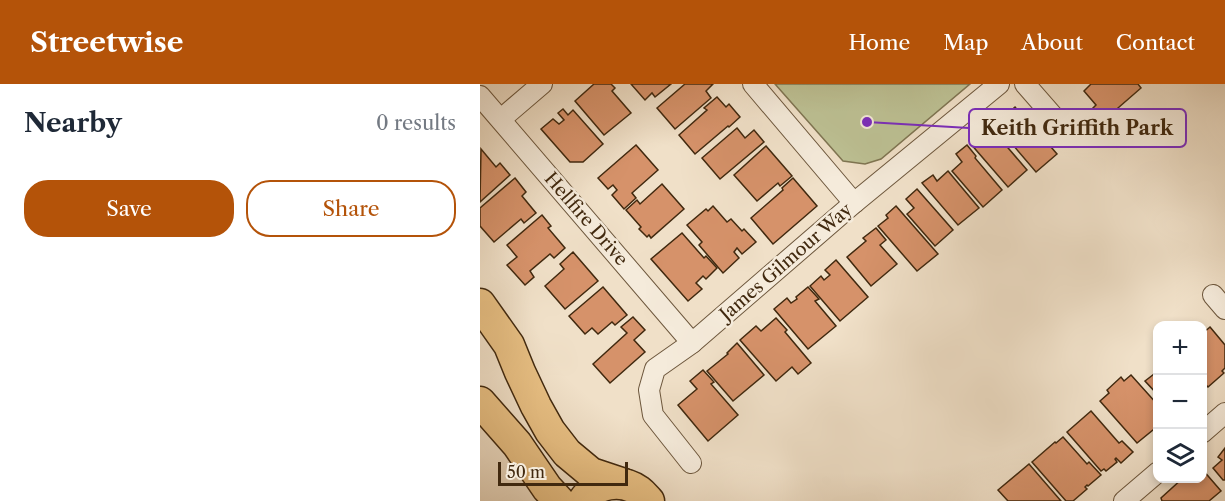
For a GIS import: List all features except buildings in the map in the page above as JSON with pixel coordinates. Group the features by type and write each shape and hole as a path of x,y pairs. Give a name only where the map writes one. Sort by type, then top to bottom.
{"main road":[{"path":"480,304 509,345 536,406 567,453 591,473 638,490 649,501"},
{"path":"480,402 517,444 547,488 559,501"},
{"path":"584,501 596,488 610,484 624,484"}],"street":[{"path":"501,119 542,84"},
{"path":"753,84 854,203"},
{"name":"James Gilmour Way","path":"691,463 653,415 649,390 655,369 692,343 854,203 999,84"},
{"path":"1025,84 1067,132"},
{"name":"Hellfire Drive","path":"480,96 692,343"},
{"path":"1207,429 1225,413"},
{"path":"1124,501 1153,476"}],"green space":[{"path":"775,84 970,84 881,159 865,164 843,161"}],"place":[{"name":"Keith Griffith Park","path":"867,122"}]}
